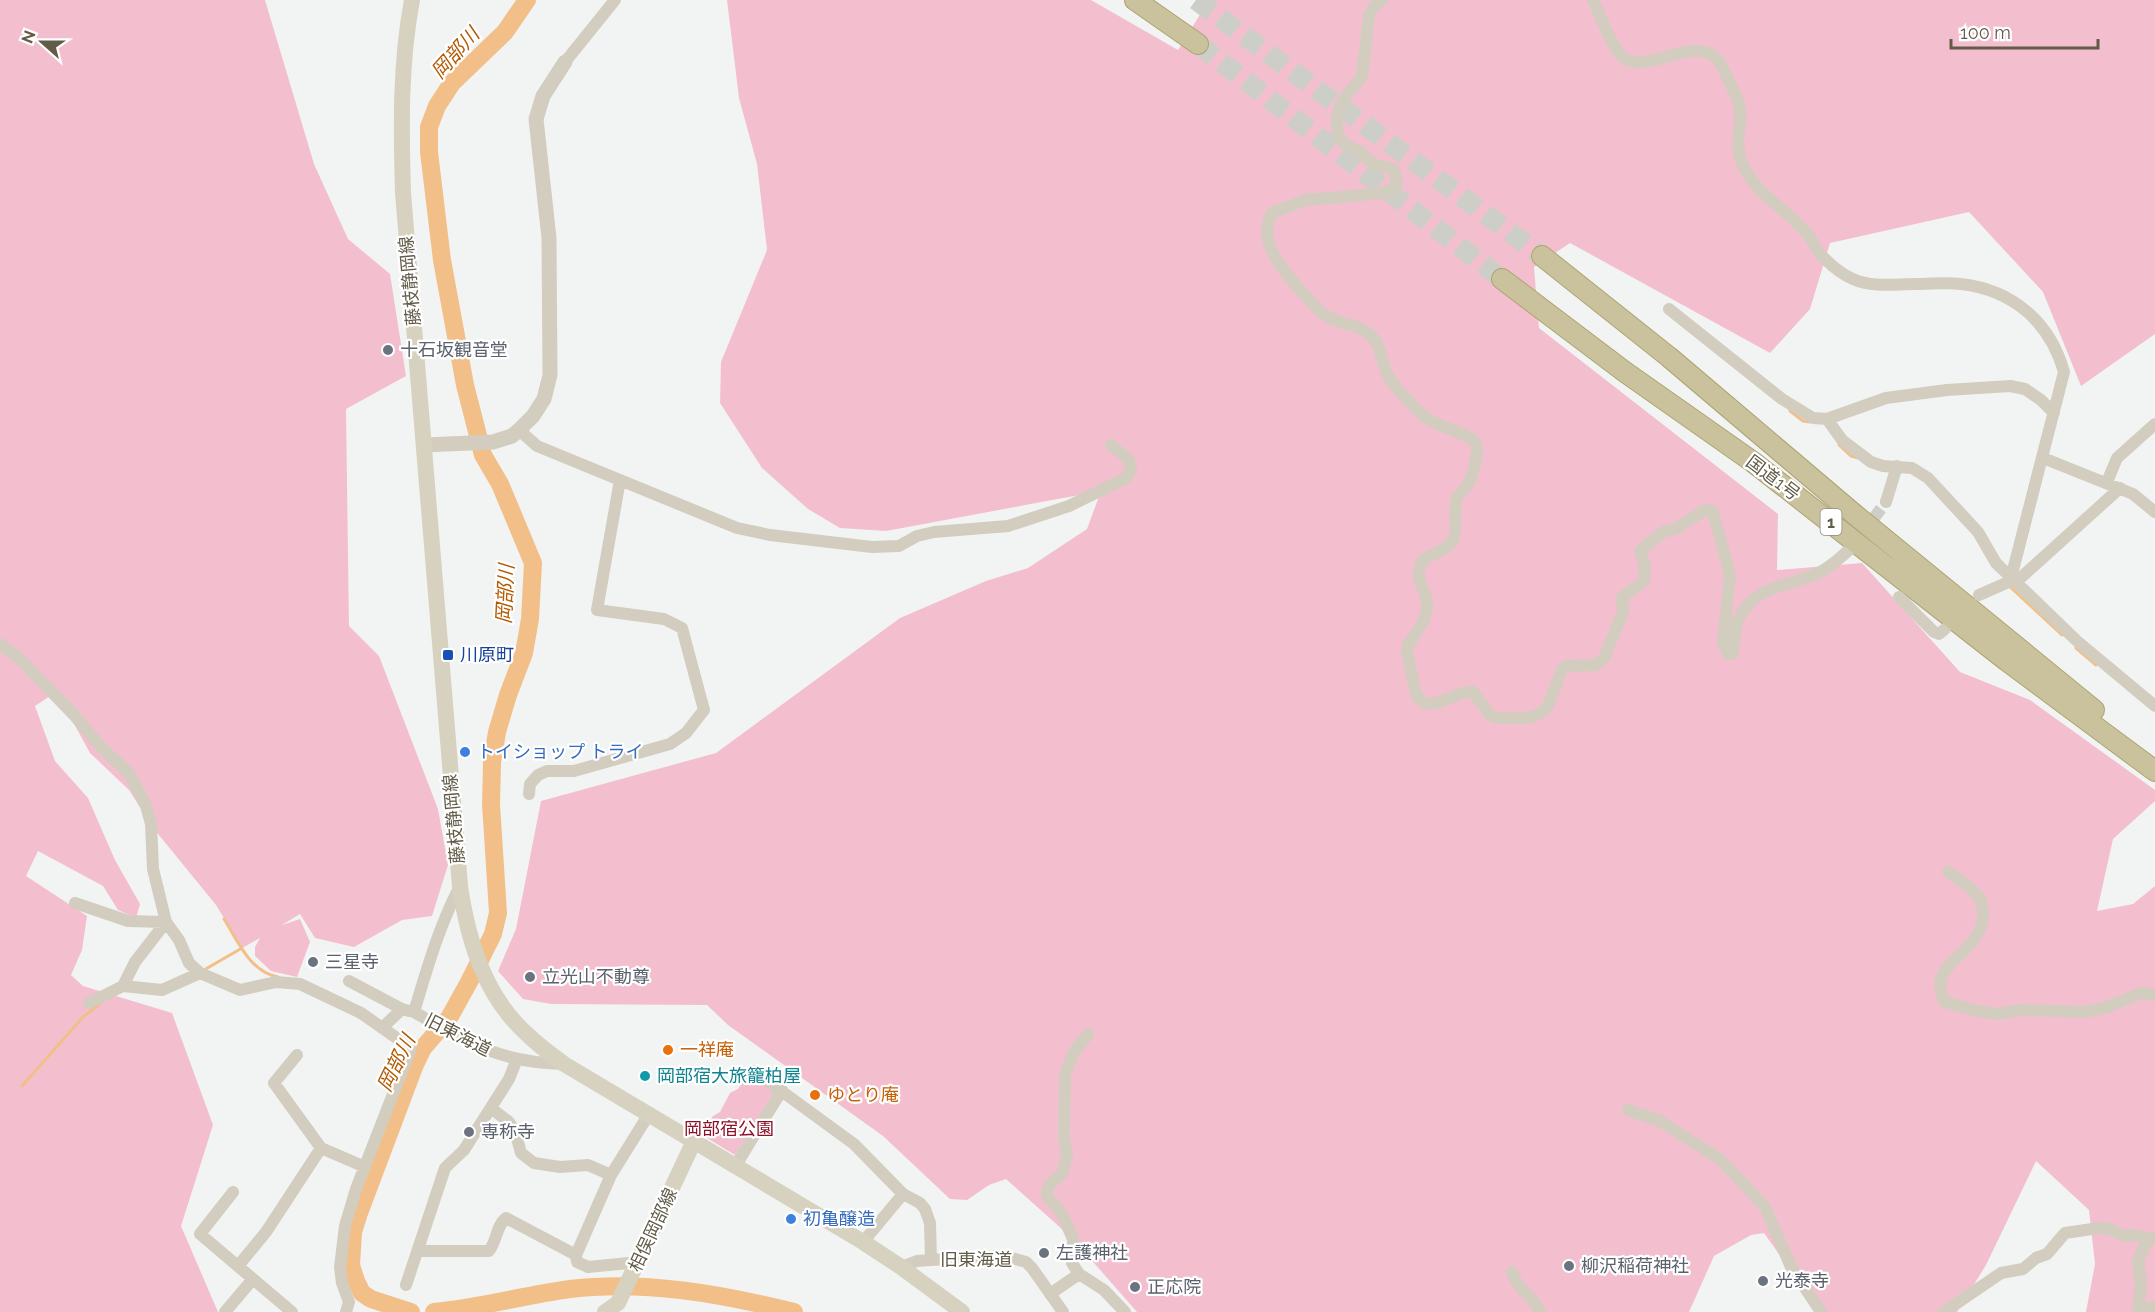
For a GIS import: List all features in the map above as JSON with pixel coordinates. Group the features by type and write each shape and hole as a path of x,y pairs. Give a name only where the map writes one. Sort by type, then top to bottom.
{"highway":[{"path":"1135,0 1198,44"},
{"name":"国道1号","path":"1542,256 1669,357 1972,612 2095,711 2155,755"},
{"name":"国道1号","path":"1502,279 1625,372 1762,469 2007,661 2155,771"}],"main road":[{"name":"藤枝静岡線","path":"412,0 402,69 401,130 406,240 460,886 472,946 486,978 514,1022 564,1064 862,1242 901,1267 962,1312"},
{"name":"相俣岡部線","path":"611,1308 636,1267 694,1141"}],"street":[{"path":"424,445 494,442 519,430 544,399 549,375 549,238 536,119 543,96 564,62 615,0"},
{"path":"1382,0 1373,7 1370,16 1362,76 1358,84 1343,100 1337,112 1337,127 1344,144 1360,151 1373,164 1388,166 1394,170 1396,182 1394,188 1382,193 1308,199 1272,213 1266,229 1278,265 1318,309 1340,322 1367,332 1374,338 1390,379 1425,417 1473,439 1476,446 1470,481 1458,496 1455,505 1454,537 1444,549 1423,559 1420,566 1420,586 1427,608 1407,646 1420,700 1426,704 1435,704 1465,691 1473,692 1490,715 1497,718 1528,718 1539,714 1548,706 1562,669 1567,666 1596,665 1604,658 1623,612 1622,597 1644,581 1645,566 1640,551 1662,532 1676,529 1702,512 1708,510 1713,512 1730,575 1723,642 1728,654 1732,654 1735,628 1740,616 1760,594 1769,588 1820,572 1851,548"},
{"path":"1593,0 1620,54 1632,62 1644,63 1690,51 1704,52 1717,59 1740,105 1738,147 1742,164 1760,189 1808,235 1821,257 1836,268 1852,279 1870,285 1959,283 1980,287 2010,299 2028,312 2045,329 2059,353 2064,372 2013,580"},
{"path":"1669,309 1791,406 1813,418 1827,419 1886,398 1947,390 2010,386 2025,389 2054,413"},
{"path":"1827,419 1842,440 1871,462 1882,466 1912,468 1928,478 1978,532 1996,563 2013,580 2077,640 2154,703"},
{"path":"2107,482 2117,458 2155,424"},
{"path":"519,430 537,446 738,528 770,535 872,547 899,546 917,536 934,532 1008,526 1068,506 1126,478 1131,469 1129,460 1111,445"},
{"path":"2043,458 2133,494 2155,512"},
{"path":"1886,502 1897,466"},
{"path":"529,794 530,784 538,775 547,771 574,771 670,744 686,733 704,710 682,628 664,619 597,610 620,480"},
{"path":"1979,595 2013,580 2120,488"},
{"path":"1899,597 1934,633 1939,634 1945,630"},
{"path":"0,644 20,659 74,715 101,747 129,773 146,806 151,824 153,869 166,922 179,940 187,960 200,973 240,990 276,982 300,984 361,1014 386,1023 411,1048 356,1189 342,1245 340,1267 342,1283 349,1302 346,1312"},
{"path":"1948,872 1978,895 1983,906 1983,922 1978,936 1967,950 1944,970 1939,982 1940,993 1945,1002 1998,1014 2022,1010 2085,1012 2105,1008 2141,993 2155,995"},
{"name":"旧東海道","path":"460,886 447,910 408,1010 487,1052 546,1064 564,1064"},
{"path":"75,903 128,921 166,922"},
{"path":"123,986 135,962 166,922"},
{"path":"89,1003 123,986 162,990 200,973"},
{"path":"350,981 408,1010"},
{"path":"386,1023 408,1010"},
{"path":"1088,1034 1074,1052 1065,1074 1064,1137 1067,1156 1062,1174 1050,1184 1047,1196 1062,1214 1073,1239 1072,1263 1078,1274 1104,1290 1125,1312"},
{"path":"297,1054 274,1083 321,1148 365,1167"},
{"path":"406,1285 445,1168 464,1150 509,1079 517,1059"},
{"path":"754,1071 854,1144 903,1194 920,1203 930,1223 931,1260"},
{"path":"736,1165 782,1090"},
{"path":"491,1108 509,1122 515,1131 521,1153 525,1158 548,1167 588,1165 611,1174"},
{"path":"1628,1110 1660,1121 1721,1160 1765,1207 1791,1267 1821,1312"},
{"path":"636,1267 588,1267 578,1262 576,1255 611,1174 649,1114"},
{"path":"238,1266 266,1232 321,1148"},
{"path":"233,1191 200,1234 292,1312"},
{"path":"862,1242 903,1194"},
{"path":"418,1251 489,1251 493,1246 501,1221 506,1218 576,1255"},
{"path":"1944,1312 2001,1274 2023,1269 2036,1258 2047,1254 2066,1233 2099,1228 2110,1229 2124,1236 2152,1238 2138,1261 2140,1283 2138,1311 2155,1307"},
{"name":"旧東海道","path":"901,1267 917,1261 1013,1257 1026,1262 1032,1268 1063,1312"},
{"path":"1512,1272 1515,1283 1535,1300 1540,1312"},
{"path":"1050,1294 1078,1274"},
{"path":"225,1312 253,1279"}],"green space":[{"path":"0,0 265,0 314,164 348,239 390,274 406,376 346,409 349,626 379,656 438,809 448,865 432,916 402,920 354,947 315,938 300,914 282,925 300,919 310,942 297,977 271,971 255,956 255,947 260,938 242,948 216,905 154,829 129,790 90,753 67,711 50,696 35,706 55,761 88,798 115,860 140,904 136,918 118,910 103,886 38,851 26,876 87,916 82,950 71,975 83,986 172,1013 213,1125 181,1226 218,1312 0,1312"},
{"path":"727,0 1091,0 1178,50 1209,0 2155,0 2155,334 2081,386 2043,292 1969,212 1830,243 1810,309 1770,353 1570,243 1534,267 1539,328 1778,514 1777,570 1862,563 1960,672 2030,700 2155,790 2155,801 2113,839 2097,911 2133,904 2155,886 2155,1308 2133,1312 2086,1312 2095,1264 2089,1210 2036,1161 1986,1265 1957,1312 1820,1312 1764,1233 1751,1235 1714,1256 1689,1312 1137,1312 1073,1239 1006,1179 989,1185 967,1200 950,1199 883,1136 728,1025 707,1005 551,1004 523,999 498,971 516,929 541,801 716,753 900,618 986,581 1028,568 1087,529 1101,491 886,531 840,528 808,509 762,468 720,403 721,362 767,250 757,164 739,98"},
{"name":"岡部宿公園","path":"748,1072 776,1089 735,1155 702,1135 713,1116 720,1112 730,1093 738,1089"}],"waterway":[{"name":"岡部川","path":"411,1312 371,1299 362,1293 351,1265 353,1232 414,1067 423,1048 449,1018 493,934 498,913 491,804 492,763 497,732 524,653 530,619 533,563 500,484 483,455 465,385 442,260 429,152 429,127 437,106 452,83 505,32 527,0"},
{"path":"1790,411 1803,421 1810,422"},
{"path":"1839,445 1851,456 1858,458"},
{"path":"2008,585 2062,635"},
{"path":"2076,648 2096,665"},
{"path":"224,919 252,962 268,974 278,977"},
{"path":"204,970 242,948"},
{"path":"22,1086 83,1017 101,1003"},
{"path":"407,1038 423,1048"},
{"name":"岡部川","path":"434,1312 570,1289 626,1286 711,1294 794,1312"}],"tunnel":[{"path":"1196,0 1542,256"},
{"path":"1198,44 1502,279"},
{"path":"1852,547 1886,502"}],"place":[{"name":"十石坂観音堂","path":"388,350"},
{"name":"川原町","path":"448,655"},
{"name":"トイショップ トライ","path":"465,752"},
{"name":"三星寺","path":"313,962"},
{"name":"立光山不動尊","path":"530,977"},
{"name":"一祥庵","path":"668,1050"},
{"name":"岡部宿大旅籠柏屋","path":"645,1076"},
{"name":"ゆとり庵","path":"815,1095"},
{"name":"専称寺","path":"469,1132"},
{"name":"初亀醸造","path":"791,1219"},
{"name":"左護神社","path":"1044,1253"},
{"name":"柳沢稲荷神社","path":"1569,1266"},
{"name":"光泰寺","path":"1763,1281"},
{"name":"正応院","path":"1135,1287"}]}
